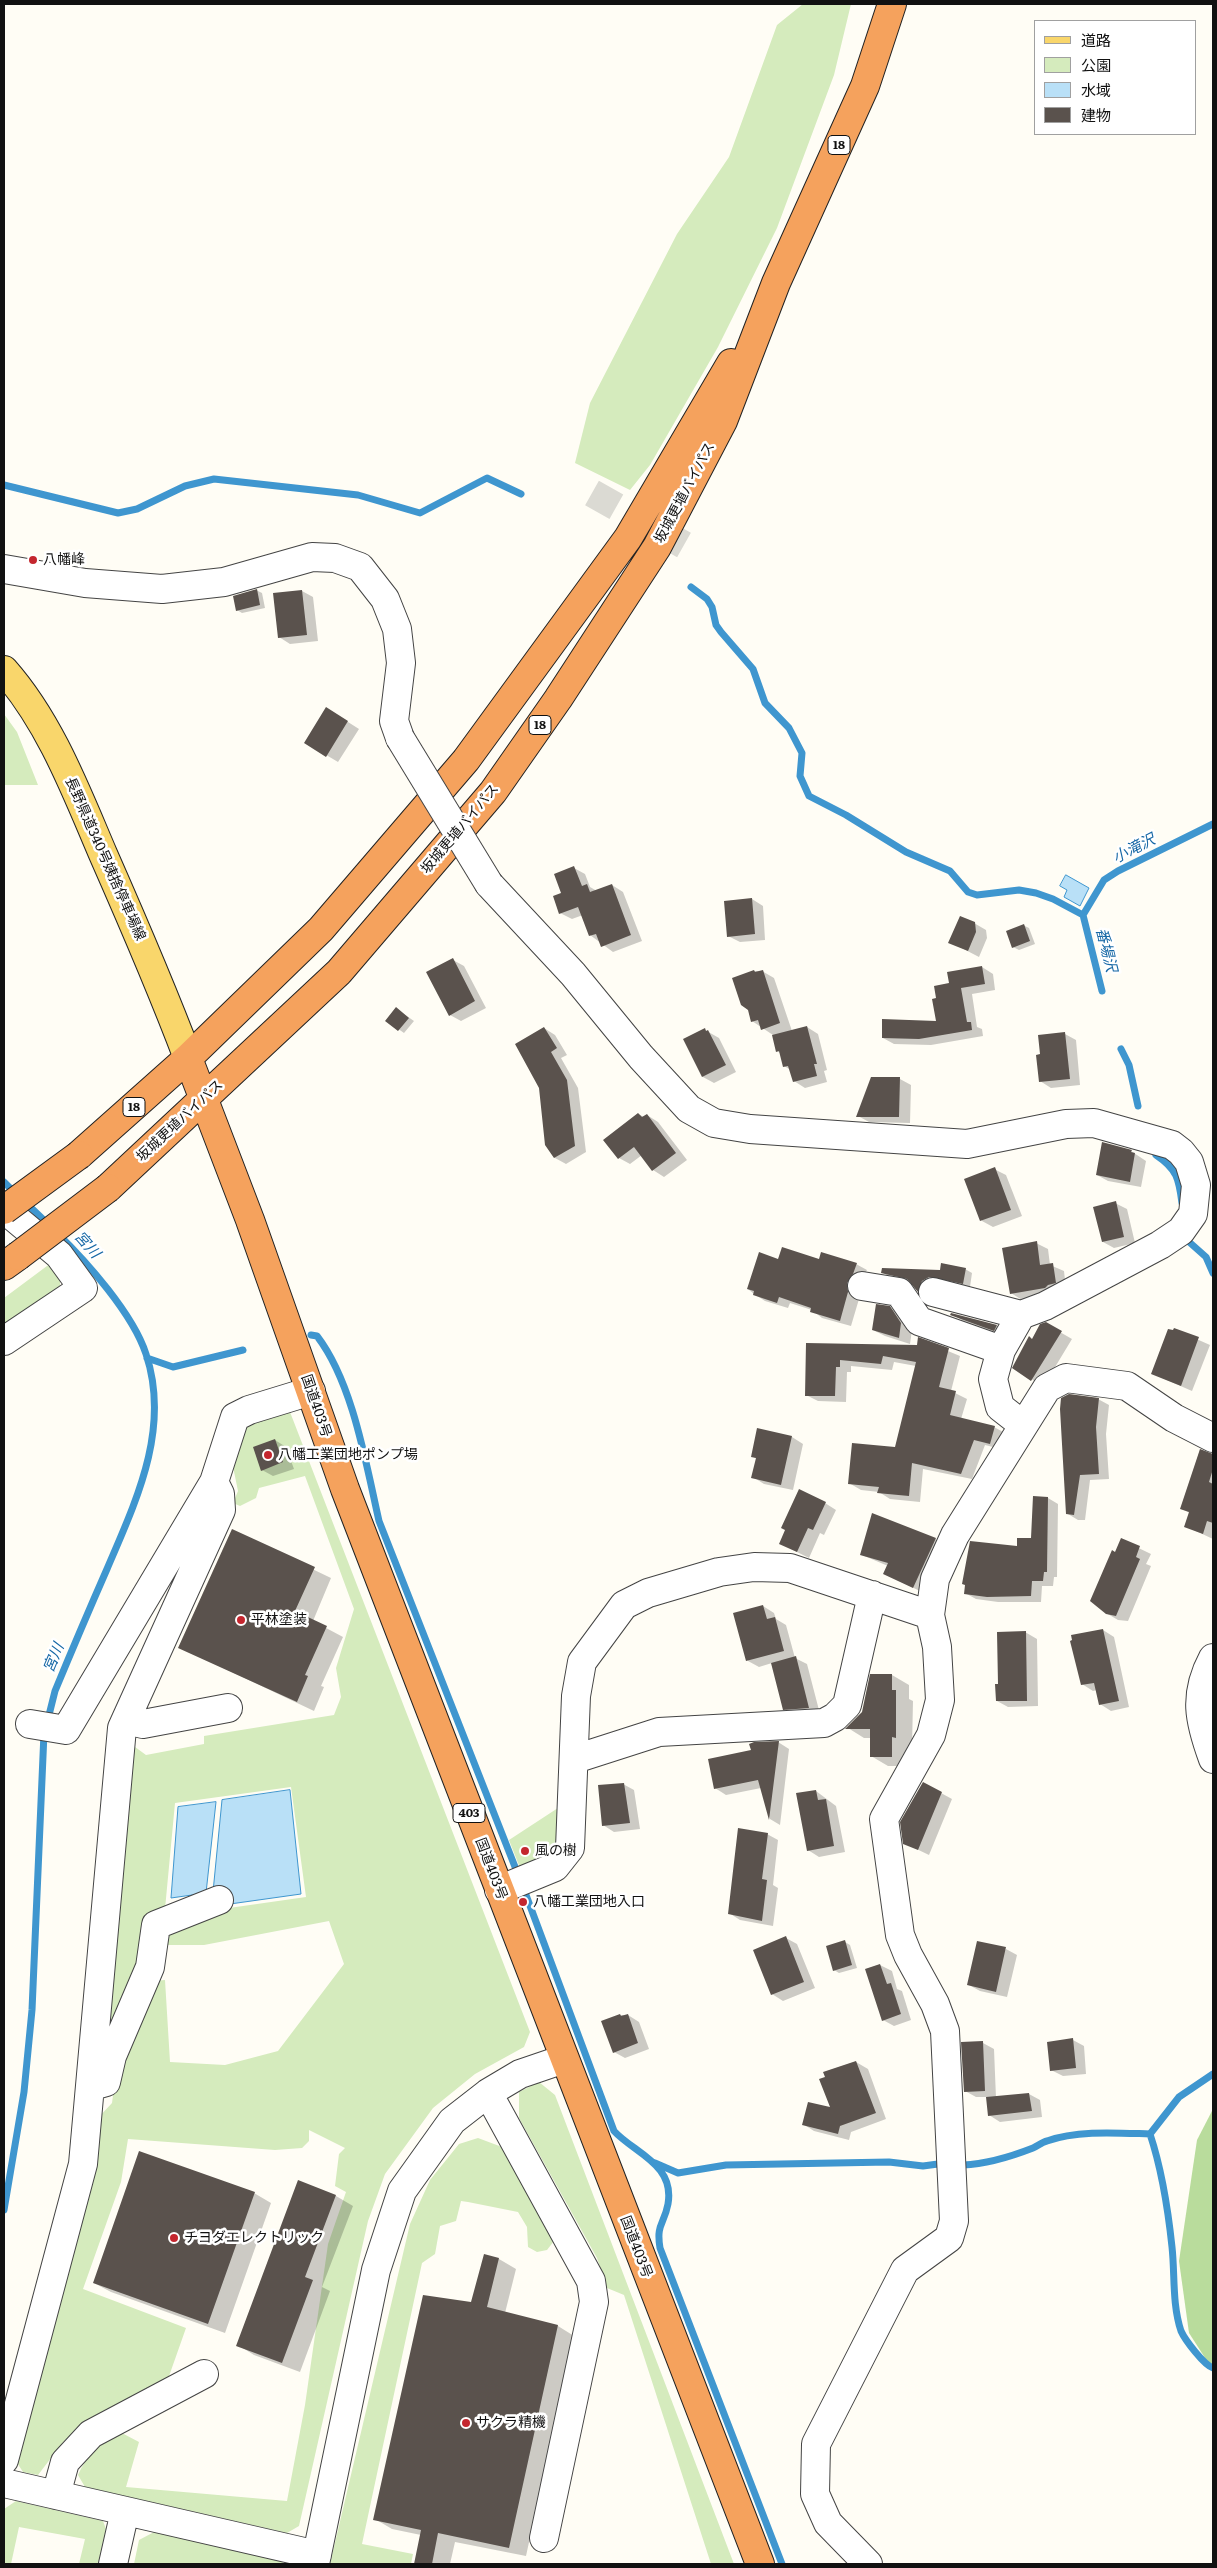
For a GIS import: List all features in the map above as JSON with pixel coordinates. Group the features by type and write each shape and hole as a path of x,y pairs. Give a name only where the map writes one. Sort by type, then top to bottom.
{"highway":[{"name":"坂城更埴バイパス","path":"11,1261 108,1188 339,972 504,777 558,699 657,547 723,420 776,284 865,86 892,4"},
{"name":"坂城更埴バイパス","path":"4,1209 79,1155 188,1058 321,929 466,760 628,538 776,284"},
{"name":"国道403号","path":"188,1058 311,1390 345,1490 513,1885 564,2059 760,2564"}],"main road":[{"name":"長野県道340号姨捨停車場線","path":"4,670 48,734 77,794 163,991 188,1058"}],"street":[{"path":"4,569 85,583 162,589 224,582 312,557 336,558 360,567 385,600 397,629 401,663 394,721 400,738 489,884 573,974 641,1057 689,1109 714,1123 750,1129 966,1144 1066,1124 1094,1123 1172,1145 1181,1152 1194,1173 1196,1201 1193,1214 1181,1231 1152,1250 1045,1306 1021,1315 933,1292"},
{"path":"4,1209 59,1255 83,1288 4,1341"},
{"path":"862,1286 900,1292 919,1321 1001,1350"},
{"path":"1021,1315 1001,1350 993,1379 1000,1407 1023,1426"},
{"path":"868,2564 828,2523 816,2494 816,2444 906,2270 948,2238 954,2221 945,2031 935,2004 908,1955 900,1935 884,1819 931,1735 940,1700 937,1647 930,1615 935,1579 956,1535 1047,1388 1066,1378 1127,1386 1174,1418 1213,1438"},
{"path":"30,1724 66,1730 214,1482 235,1417 249,1410 311,1390"},
{"path":"4,2460 83,2164 122,1728 221,1510 220,1494 214,1482"},
{"path":"513,1885 555,1867 570,1848 576,1696 582,1662 624,1605 648,1594 719,1572 754,1567 790,1568 930,1615"},
{"path":"575,1759 658,1732 824,1723 835,1718 848,1705 872,1595"},
{"path":"1213,1658 1205,1673 1198,1700 1204,1731 1213,1759"},
{"path":"126,1720 144,1724 228,1708"},
{"path":"91,2087 106,2082 112,2056 150,1967 156,1925 219,1900"},
{"path":"4,2483 125,2511 316,2560 376,2270 402,2191 452,2120 488,2093 520,2074 564,2059"},
{"path":"488,2093 591,2280 594,2302 544,2538"},
{"path":"56,2495 66,2462 91,2434 204,2374"},
{"path":"114,2564 125,2511"}],"green space":[{"path":"803,4 851,4 834,75 777,228 718,347 650,465 630,490 575,463 590,403 677,234 729,157 777,25"},
{"path":"4,714 17,732 38,785 4,785"},
{"path":"51,1263 60,1277 60,1291 4,1328 4,1298"},
{"path":"290,1412 530,2032 524,2047 475,2074 433,2108 385,2174 368,2221 299,2526 287,2533 85,2487 78,2475 85,2461 94,2450 118,2431 139,2442 126,2487 287,2501 305,2405 328,2244 346,2192 335,2186 339,2154 345,2148 309,2130 309,2141 302,2148 275,2150 128,2139 121,2182 83,2289 186,2328 168,2379 82,2426 64,2441 38,2475 23,2472 14,2458 98,2118 112,2103 117,2065 154,1981 165,1980 170,2062 225,2065 278,2051 344,1964 329,1921 204,1945 162,1945 164,1932 229,1908 306,1897 291,1787 175,1803 165,1909 102,2054 131,1744 146,1755 204,1744 204,1736 334,1715 341,1697 336,1668 354,1609 305,1476 259,1488 256,1498 240,1506 233,1503 238,1491 231,1457 241,1427 258,1417"},
{"path":"561,1806 559,1831 554,1846 543,1857 520,1868 509,1840"},
{"path":"539,2082 555,2095 734,2564 711,2564 624,2295 607,2288 597,2258 519,2118 519,2092"},
{"path":"1213,2109 1213,2366 1209,2364 1189,2333 1179,2261 1197,2140"},
{"path":"478,2138 502,2147 554,2241 547,2250 537,2252 528,2247 527,2227 518,2212 461,2201 456,2221 440,2226 435,2254 422,2263 362,2544 413,2554 411,2564 330,2564 410,2224 430,2180 459,2144"},
{"path":"16,2501 103,2521 106,2529 98,2564 79,2564 85,2539 19,2527 11,2564 4,2564 4,2509"},
{"path":"156,2531 282,2561 284,2564 134,2564 139,2540"}],"water":[{"path":"1066,875 1089,888 1080,906 1064,897 1067,890 1060,886"},
{"path":"290,1790 301,1894 230,1904 213,1892 222,1800"},
{"path":"216,1802 206,1893 171,1898 178,1807"}],"building":[{"path":"257,589 260,605 236,611 233,596"},
{"path":"302,590 307,635 278,638 273,593"},
{"path":"326,707 348,721 326,757 304,743"},
{"path":"574,866 582,886 587,884 590,892 612,884 631,935 601,947 596,934 589,936 578,907 559,914 553,896 561,893 554,874"},
{"path":"752,898 755,934 727,937 724,901"},
{"path":"960,916 975,922 976,932 968,951 948,943"},
{"path":"1024,924 1030,941 1012,948 1006,931"},
{"path":"453,958 475,1001 449,1016 426,972"},
{"path":"982,966 985,984 961,988 967,1022 971,1022 972,1030 919,1039 882,1038 882,1019 936,1021 932,999 936,998 934,986 949,983 947,972"},
{"path":"754,970 755,972 763,970 780,1023 761,1030 758,1020 751,1022 748,1010 741,1005 732,978"},
{"path":"396,1007 409,1018 398,1031 385,1021"},
{"path":"807,1026 817,1064 814,1064 817,1076 793,1082 788,1066 783,1067 779,1051 776,1052 772,1035"},
{"path":"544,1027 557,1048 551,1052 567,1080 575,1146 554,1158 545,1145 539,1088 515,1044"},
{"path":"705,1028 706,1031 708,1030 726,1065 702,1077 683,1039"},
{"path":"1065,1032 1070,1079 1039,1082 1036,1055 1040,1054 1038,1035"},
{"path":"871,1077 900,1077 899,1117 856,1117"},
{"path":"638,1113 642,1117 647,1114 676,1153 652,1171 634,1147 618,1159 603,1140"},
{"path":"1102,1142 1132,1150 1131,1152 1135,1153 1130,1182 1096,1175"},
{"path":"995,1167 1011,1210 980,1221 964,1179"},
{"path":"1116,1201 1124,1237 1102,1242 1093,1207"},
{"path":"1037,1241 1040,1265 1053,1263 1056,1283 1045,1288 1010,1294 1002,1248"},
{"path":"782,1247 819,1259 821,1252 857,1263 847,1283 848,1292 840,1321 810,1312 811,1308 779,1297 777,1303 753,1295 754,1291 747,1289 759,1252 778,1259"},
{"path":"941,1263 966,1268 963,1284 929,1277 922,1281 918,1292 907,1279 881,1273 882,1268 940,1270"},
{"path":"876,1304 890,1306 901,1323 899,1338 872,1330"},
{"path":"951,1313 997,1325 994,1331 950,1315"},
{"path":"1046,1322 1062,1331 1031,1381 1012,1368 1029,1336 1032,1339 1040,1324"},
{"path":"1174,1328 1199,1337 1181,1386 1151,1374 1168,1329 1173,1330"},
{"path":"918,1337 949,1348 939,1387 956,1391 950,1415 995,1426 990,1444 974,1440 961,1474 912,1463 909,1496 877,1493 879,1487 848,1484 852,1443 895,1447 916,1362 883,1356 881,1364 840,1360 840,1367 836,1367 835,1396 805,1396 806,1343 917,1345"},
{"path":"1069,1394 1099,1398 1096,1427 1099,1474 1080,1475 1074,1515 1066,1514 1060,1409 1061,1398"},
{"path":"757,1428 792,1436 781,1485 751,1478 756,1458 751,1457"},
{"name":"八幡工業団地ポンプ場","path":"275,1439 283,1462 261,1471 253,1447"},
{"path":"1200,1449 1213,1454 1213,1469 1209,1482 1213,1484 1213,1523 1207,1521 1203,1534 1184,1527 1189,1512 1180,1509"},
{"path":"799,1489 826,1502 813,1530 808,1528 797,1552 779,1544 785,1530 781,1528"},
{"path":"1033,1496 1048,1497 1047,1572 1044,1572 1043,1581 1032,1581 1031,1596 987,1597 964,1594 965,1585 962,1584 970,1541 1017,1546 1017,1538 1031,1538"},
{"path":"872,1513 936,1538 913,1588 883,1574 888,1563 860,1555"},
{"name":"平林塗装","path":"232,1529 315,1567 295,1611 327,1626 305,1675 308,1676 297,1702 178,1648"},
{"path":"1121,1538 1140,1546 1136,1557 1140,1559 1116,1616 1106,1614 1090,1601 1112,1550 1115,1552"},
{"path":"763,1605 767,1619 775,1617 784,1651 746,1661 733,1613"},
{"path":"1103,1629 1119,1701 1099,1705 1094,1683 1081,1685 1070,1641 1072,1640 1071,1635"},
{"path":"1026,1631 1027,1701 996,1701 995,1684 998,1684 997,1632"},
{"path":"796,1656 809,1708 783,1710 771,1663"},
{"path":"870,1674 892,1674 892,1690 896,1690 896,1738 892,1737 892,1757 870,1757 870,1729 845,1729 862,1712"},
{"path":"779,1741 769,1820 758,1780 714,1789 708,1759 751,1750 749,1744 754,1742"},
{"path":"923,1782 942,1792 918,1850 903,1844 900,1822"},
{"path":"624,1783 630,1823 602,1826 598,1785"},
{"path":"816,1790 818,1800 826,1799 834,1846 807,1851 796,1793"},
{"path":"738,1828 768,1833 762,1879 767,1880 762,1921 728,1914"},
{"path":"786,1936 804,1982 771,1995 753,1950"},
{"path":"845,1940 852,1965 833,1971 826,1946"},
{"path":"977,1941 1006,1947 996,1992 967,1985"},
{"path":"880,1964 887,1984 891,1983 901,2014 882,2021 865,1969"},
{"path":"620,2014 621,2016 628,2014 638,2043 613,2053 601,2021"},
{"path":"1073,2038 1076,2068 1050,2071 1047,2042"},
{"path":"983,2041 985,2091 964,2092 961,2042"},
{"path":"856,2061 876,2113 840,2126 838,2134 802,2125 808,2102 830,2107 819,2079 825,2077 823,2072"},
{"path":"1029,2093 1032,2111 988,2116 986,2097"},
{"name":"チヨダエレクトリック","path":"139,2151 255,2192 208,2324 93,2283"},
{"name":"チヨダエレクトリック","path":"298,2180 336,2195 305,2277 313,2280 282,2363 236,2346"},
{"name":"サクラ精機","path":"484,2254 499,2258 487,2307 558,2325 509,2548 438,2533 432,2564 414,2564 421,2530 373,2520 423,2295 471,2302"}],"waterway":[{"path":"4,485 118,513 137,509 185,486 214,479 358,495 420,513 487,478 521,494"},
{"path":"691,587 707,599 712,607 716,625 753,669 765,703 789,728 802,753 800,776 809,796 846,815 906,852 950,871 968,892 977,895 1019,890 1036,893 1053,899 1083,915"},
{"name":"小滝沢","path":"1083,915 1104,880 1118,871 1213,824"},
{"name":"番場沢","path":"1083,915 1102,991"},
{"name":"番場沢","path":"1121,1049 1129,1065 1138,1106"},
{"name":"番場沢","path":"1156,1155 1176,1175 1182,1203"},
{"name":"宮川","path":"4,1182 16,1194"},
{"name":"宮川","path":"24,1201 49,1225"},
{"name":"宮川","path":"47,1723 55,1691 139,1491 147,1464 155,1410 153,1382 146,1354 131,1322 95,1273 56,1232"},
{"name":"番場沢","path":"1188,1241 1206,1257 1213,1273"},
{"path":"311,1335 317,1336 329,1355 349,1400 357,1425 379,1521 519,1877"},
{"path":"147,1358 173,1367 243,1350"},
{"name":"宮川","path":"4,2210 24,2092 32,2010 44,1733"},
{"path":"523,1887 614,2131 651,2161 665,2179 669,2190 668,2204 659,2234 660,2248 782,2564"},
{"path":"1150,2134 1179,2097 1213,2074"},
{"path":"963,2165 998,2160 1045,2142 1071,2135 1098,2133 1150,2134 1158,2162 1166,2204 1172,2247 1178,2321 1181,2331 1191,2346 1213,2368"},
{"path":"655,2163 678,2173 726,2165 889,2162 923,2166 938,2164"}],"tunnel":[{"path":"592,493 684,545"}],"place":[{"name":"八幡峰","path":"33,560"},
{"name":"八幡工業団地ポンプ場","path":"268,1455"},
{"name":"平林塗装","path":"241,1620"},
{"name":"風の樹","path":"525,1851"},
{"name":"八幡工業団地入口","path":"523,1902"},
{"name":"チヨダエレクトリック","path":"174,2238"},
{"name":"サクラ精機","path":"466,2423"}]}
